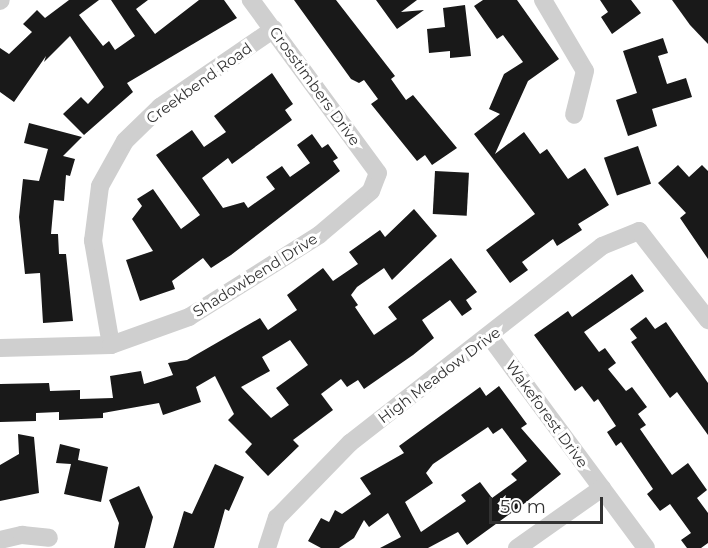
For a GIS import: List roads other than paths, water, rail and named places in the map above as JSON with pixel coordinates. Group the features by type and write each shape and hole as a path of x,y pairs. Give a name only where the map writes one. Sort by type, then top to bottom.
{"street":[{"name":"Crosstimbers Drive","path":"251,0 378,173"},
{"path":"551,3 585,71 574,115"},
{"name":"Creekbend Road","path":"111,345 93,241 100,186 125,141 160,107 274,29"},
{"name":"Shadowbend Drive","path":"0,348 111,345 189,317 319,235 371,191 378,173"},
{"name":"High Meadow Drive","path":"267,548 277,518 350,443 490,337 602,246 639,231 708,320"},
{"name":"Wakeforest Drive","path":"490,337 646,548"},
{"path":"517,548 602,488"},
{"path":"0,540 22,535 49,538"}]}
